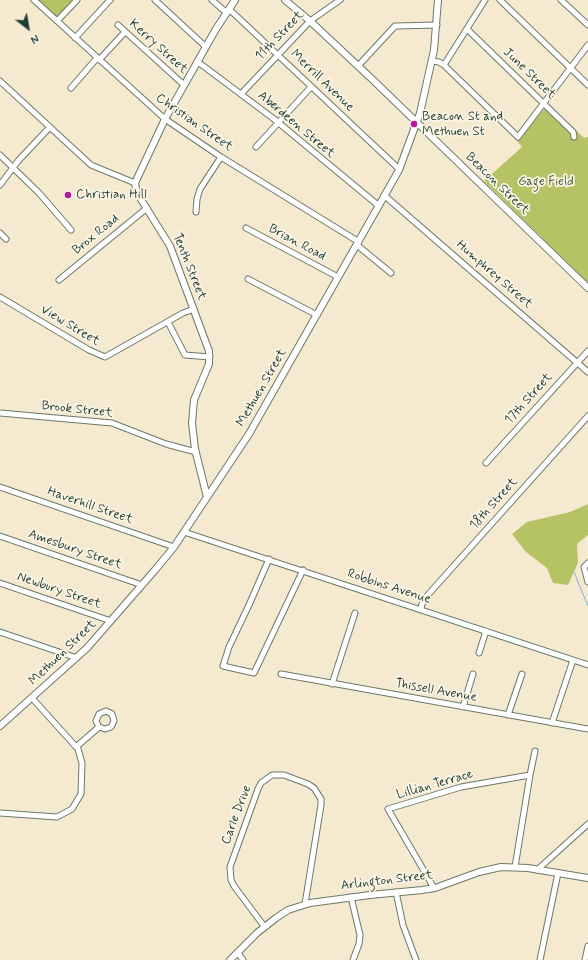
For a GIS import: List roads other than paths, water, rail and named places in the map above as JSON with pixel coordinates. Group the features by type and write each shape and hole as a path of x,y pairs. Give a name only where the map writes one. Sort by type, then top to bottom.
{"street":[{"name":"Christian Street","path":"34,0 165,119 358,243 392,273"},
{"path":"57,21 77,0"},
{"path":"75,38 110,0"},
{"path":"155,0 206,47"},
{"name":"Merrill Avenue","path":"212,0 228,11 278,54 399,169"},
{"path":"0,81 91,165 135,183 165,119 235,0"},
{"name":"Beacon Street","path":"285,0 310,21 417,122 588,288"},
{"name":"11th Street","path":"241,94 310,21 340,0"},
{"name":"Methuen Street","path":"0,726 77,658 142,585 174,547 249,434 399,169 417,122 432,61 437,25 438,0"},
{"path":"444,65 485,0"},
{"path":"500,0 588,85"},
{"path":"562,0 588,25"},
{"name":"Kerry Street","path":"118,25 184,85"},
{"path":"358,66 395,26 437,25"},
{"name":"June Street","path":"467,29 573,132 574,137"},
{"path":"71,88 125,32"},
{"path":"432,61 439,62 444,65 518,137 588,45"},
{"name":"Aberdeen Street","path":"198,62 278,123 379,206"},
{"path":"256,147 311,87"},
{"path":"0,185 13,167 50,127"},
{"path":"0,155 39,193 71,230"},
{"path":"196,212 197,199 200,189 222,157"},
{"name":"Tenth Street","path":"135,183 137,193 170,246 194,309 210,357"},
{"name":"Humphrey Street","path":"385,196 588,372"},
{"name":"Brox Road","path":"59,280 147,208"},
{"name":"Brian Road","path":"246,228 338,277"},
{"path":"0,232 6,239"},
{"path":"248,279 317,315"},
{"name":"View Street","path":"0,297 89,350 105,357 194,309"},
{"path":"168,322 179,347 186,356 210,357 194,403 192,424 196,452 207,497"},
{"name":"17th Street","path":"486,463 588,350"},
{"name":"Brook Street","path":"0,413 112,424 166,444 196,452"},
{"name":"18th Street","path":"422,609 422,604 426,597 588,416"},
{"name":"Haverhill Street","path":"0,487 174,547"},
{"name":"Robbins Avenue","path":"184,532 422,609 588,665"},
{"name":"Amesbury Street","path":"0,536 142,585"},
{"path":"269,559 229,647 223,666 254,673 303,570"},
{"path":"586,564 584,570 588,582"},
{"name":"Newbury Street","path":"0,583 111,621"},
{"path":"332,684 355,613"},
{"path":"479,652 486,631"},
{"path":"0,632 77,658"},
{"path":"552,723 573,660"},
{"name":"Thissell Avenue","path":"281,674 588,729"},
{"path":"463,707 473,674"},
{"path":"508,715 522,674"},
{"path":"0,813 51,817 60,816 72,808 78,800 82,790 82,763 76,746 32,698"},
{"path":"76,746 99,726"},
{"path":"515,867 535,751"},
{"name":"Carle Drive","path":"264,926 234,886 231,880 230,867 258,789 261,783 272,775 284,775 308,784 314,788 321,799 322,805 305,904"},
{"name":"Lillian Terrace","path":"434,888 388,809 461,787 530,775"},
{"path":"537,870 588,824"},
{"name":"Arlington Street","path":"230,960 264,926 288,910 305,904 351,897 434,888 486,870 515,867 588,878"},
{"path":"540,960 558,873"},
{"path":"396,892 403,925 416,960"},
{"path":"351,897 360,935 359,944 353,960"},
{"path":"585,960 588,946"},
{"path":"238,953 243,960"}],"waterway":[{"path":"574,572 588,606"}],"place":[{"name":"Beacon St and Methuen St","path":"414,124"},
{"name":"Christian Hill","path":"68,195"}],"park label":[{"name":"Gage Field","path":"546,182"}]}
